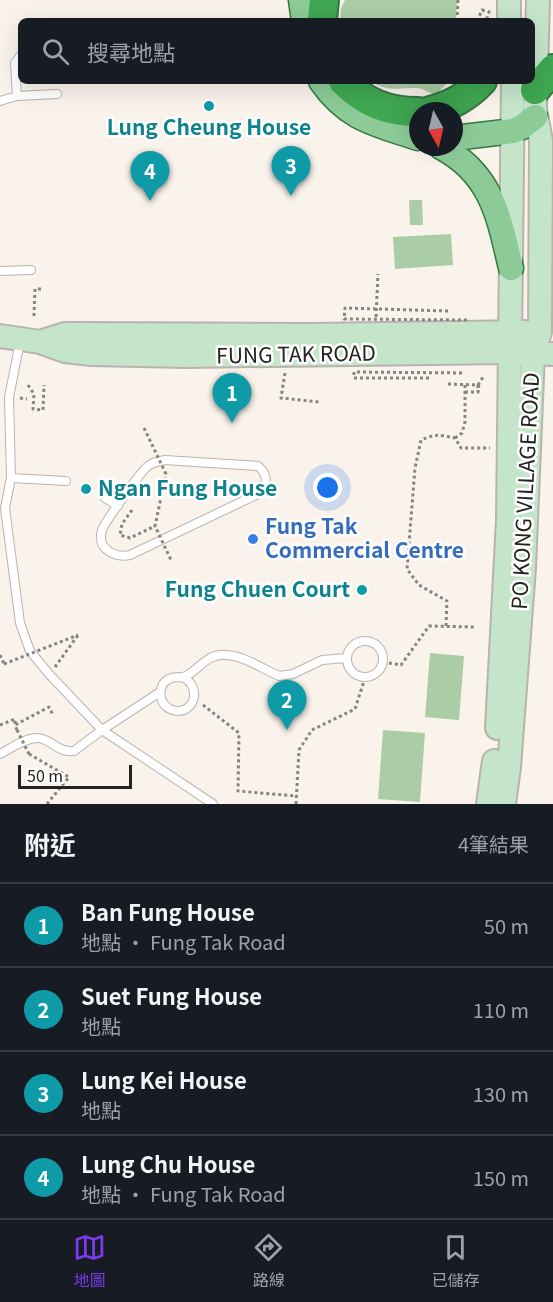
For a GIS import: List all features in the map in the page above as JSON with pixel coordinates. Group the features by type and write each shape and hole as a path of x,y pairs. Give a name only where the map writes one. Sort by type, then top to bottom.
{"highway":[{"path":"322,18 324,0"},
{"path":"346,84 361,97 381,108 393,111 409,124"},
{"path":"456,102 479,84"}],"main road":[{"path":"301,0 304,18"},
{"path":"509,0 509,18"},
{"name":"PO KONG VILLAGE ROAD","path":"535,67 538,0"},
{"path":"323,84 337,102 359,117 384,128 409,130"},
{"path":"463,137 513,131 522,127 534,89"},
{"name":"PO KONG VILLAGE ROAD","path":"488,804 496,747 507,544 513,131 534,89"},
{"name":"PO KONG VILLAGE ROAD","path":"504,804 545,343 542,141 534,89"},
{"path":"454,156 468,166 488,191 501,227 511,268"},
{"name":"FUNG TAK ROAD","path":"20,339 65,351 185,356 510,342 545,343"}],"lane":[{"path":"17,96 15,63 18,59"},
{"path":"0,100 17,96 57,94"},
{"path":"0,271 30,270"},
{"path":"20,339 9,397 11,478 2,507 20,623 30,651 102,730 213,804"},
{"path":"157,461 251,465 263,470 266,477 266,483 258,494 122,557 114,556 108,551 101,537 102,529 118,506 143,470 157,461"},
{"path":"11,478 66,481"},
{"path":"105,498 118,506"},
{"path":"367,641 378,645 383,662 379,671 364,678 349,669 346,657 356,643 367,641"},
{"path":"0,754 38,738 60,750 74,751 160,692 168,679 183,677 211,657 227,654 235,656 279,676 286,676 322,660 346,657"},
{"path":"160,692 164,705 173,710 184,710 194,698 194,688 183,677"}],"path":[{"path":"457,18 458,0"},
{"path":"478,18 482,10 489,12 487,18"},
{"path":"376,324 378,274"},
{"path":"34,316 35,289 44,289"},
{"path":"448,311 345,308 344,319 467,320"},
{"path":"429,378 354,378 354,372 465,373"},
{"path":"285,373 281,398 319,402"},
{"path":"465,392 478,392 478,384 483,376"},
{"path":"446,626 447,601 419,585 407,569 415,468 421,440 434,434 455,438 462,433 465,422 465,382"},
{"path":"448,384 478,384"},
{"path":"28,386 34,394 33,410 43,410 44,385"},
{"path":"144,428 166,474 155,526 171,560"},
{"path":"455,438 460,448 490,448"},
{"path":"132,510 122,524 120,535 130,538 155,526"},
{"path":"383,662 401,665 429,626 476,627"},
{"path":"0,655 4,664 78,634 50,675"},
{"path":"296,804 299,750 312,730 355,709 364,678"},
{"path":"194,698 239,733 238,791 297,795"},
{"path":"15,725 49,707 53,715"},
{"path":"0,725 15,719 15,725 29,754 69,777 47,804"}],"green space":[{"path":"345,0 457,0 456,18 340,18 341,8"},
{"path":"377,84 447,84 435,95 419,88 382,87"},
{"path":"409,200 422,200 423,225 410,225"},
{"path":"451,234 453,265 395,269 393,237"},
{"path":"430,653 464,656 459,720 425,717"},
{"path":"383,730 425,733 420,802 378,799"}],"place":[{"name":"Lung Cheung House","path":"209,106"},
{"name":"Lung Kei House","path":"291,196"},
{"name":"Lung Chu House","path":"150,201"},
{"name":"Ban Fung House","path":"232,423"},
{"name":"Ngan Fung House","path":"86,489"},
{"name":"Fung Tak Commercial Centre","path":"253,539"},
{"name":"Fung Chuen Court","path":"362,590"},
{"name":"Suet Fung House","path":"287,730"}]}
